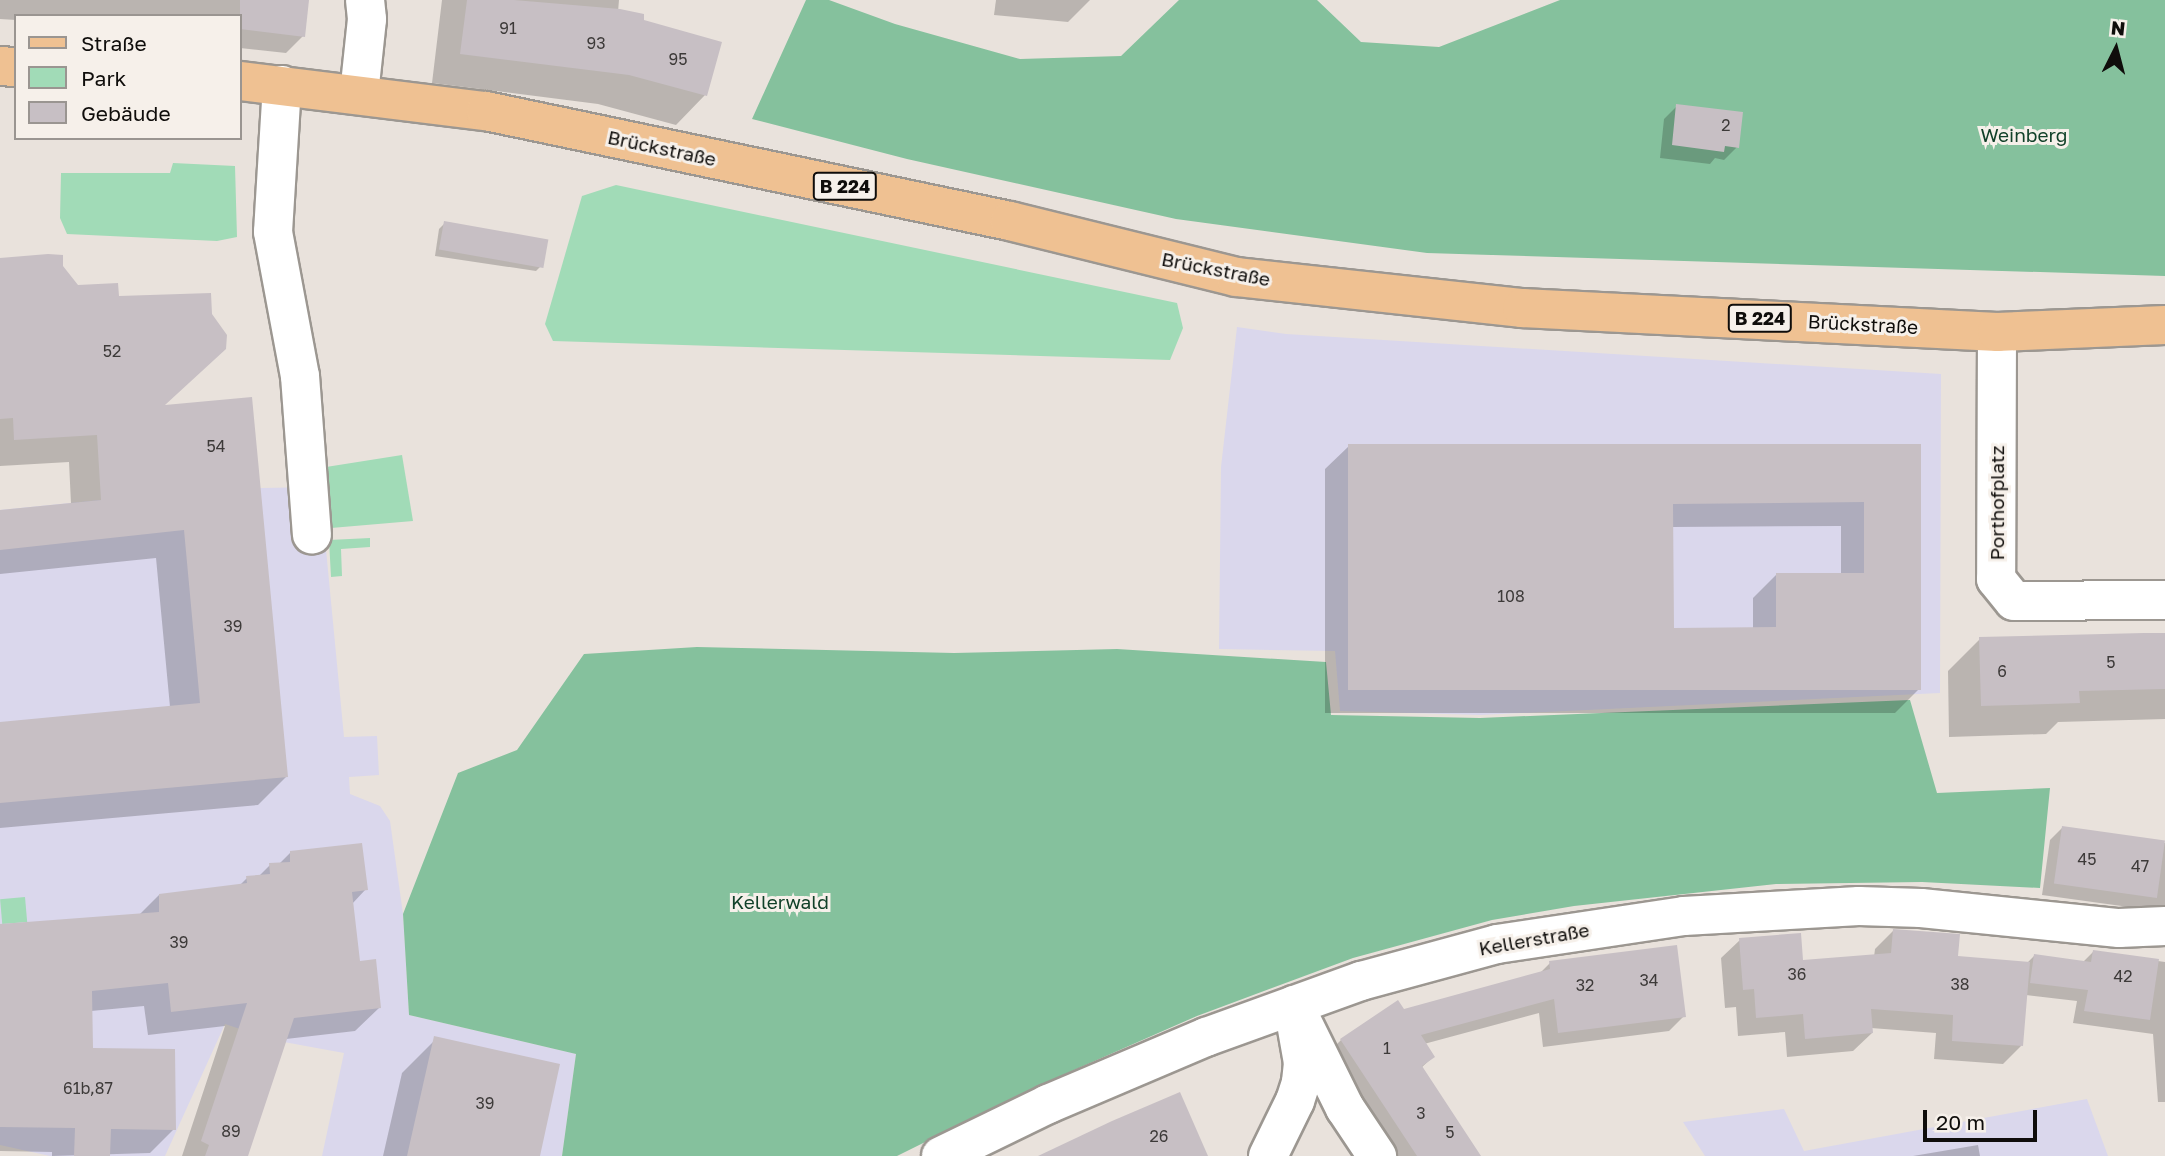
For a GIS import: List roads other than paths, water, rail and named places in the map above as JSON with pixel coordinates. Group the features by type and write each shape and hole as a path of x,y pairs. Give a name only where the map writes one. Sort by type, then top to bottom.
{"main road":[{"name":"Brückstraße","path":"242,81 486,111 1010,220 1236,277 1522,308 1997,332 2165,325"}],"street":[{"path":"359,94 367,19 365,0"},
{"path":"282,85 272,232 300,376 312,535"},
{"name":"Porthofplatz","path":"1997,332 1996,579 2014,601 2165,600"},
{"name":"Kellerstraße","path":"941,1156 1126,1069 1373,978 1497,944 1684,916 1871,906 1921,908 2119,928 2165,926"},
{"path":"1268,1156 1296,1101 1301,1082 1303,1063 1294,1005"},
{"path":"1294,1005 1345,1108 1377,1156"}],"park label":[{"name":"Weinberg","path":"2024,135"},
{"name":"Kellerwald","path":"780,902"}]}
